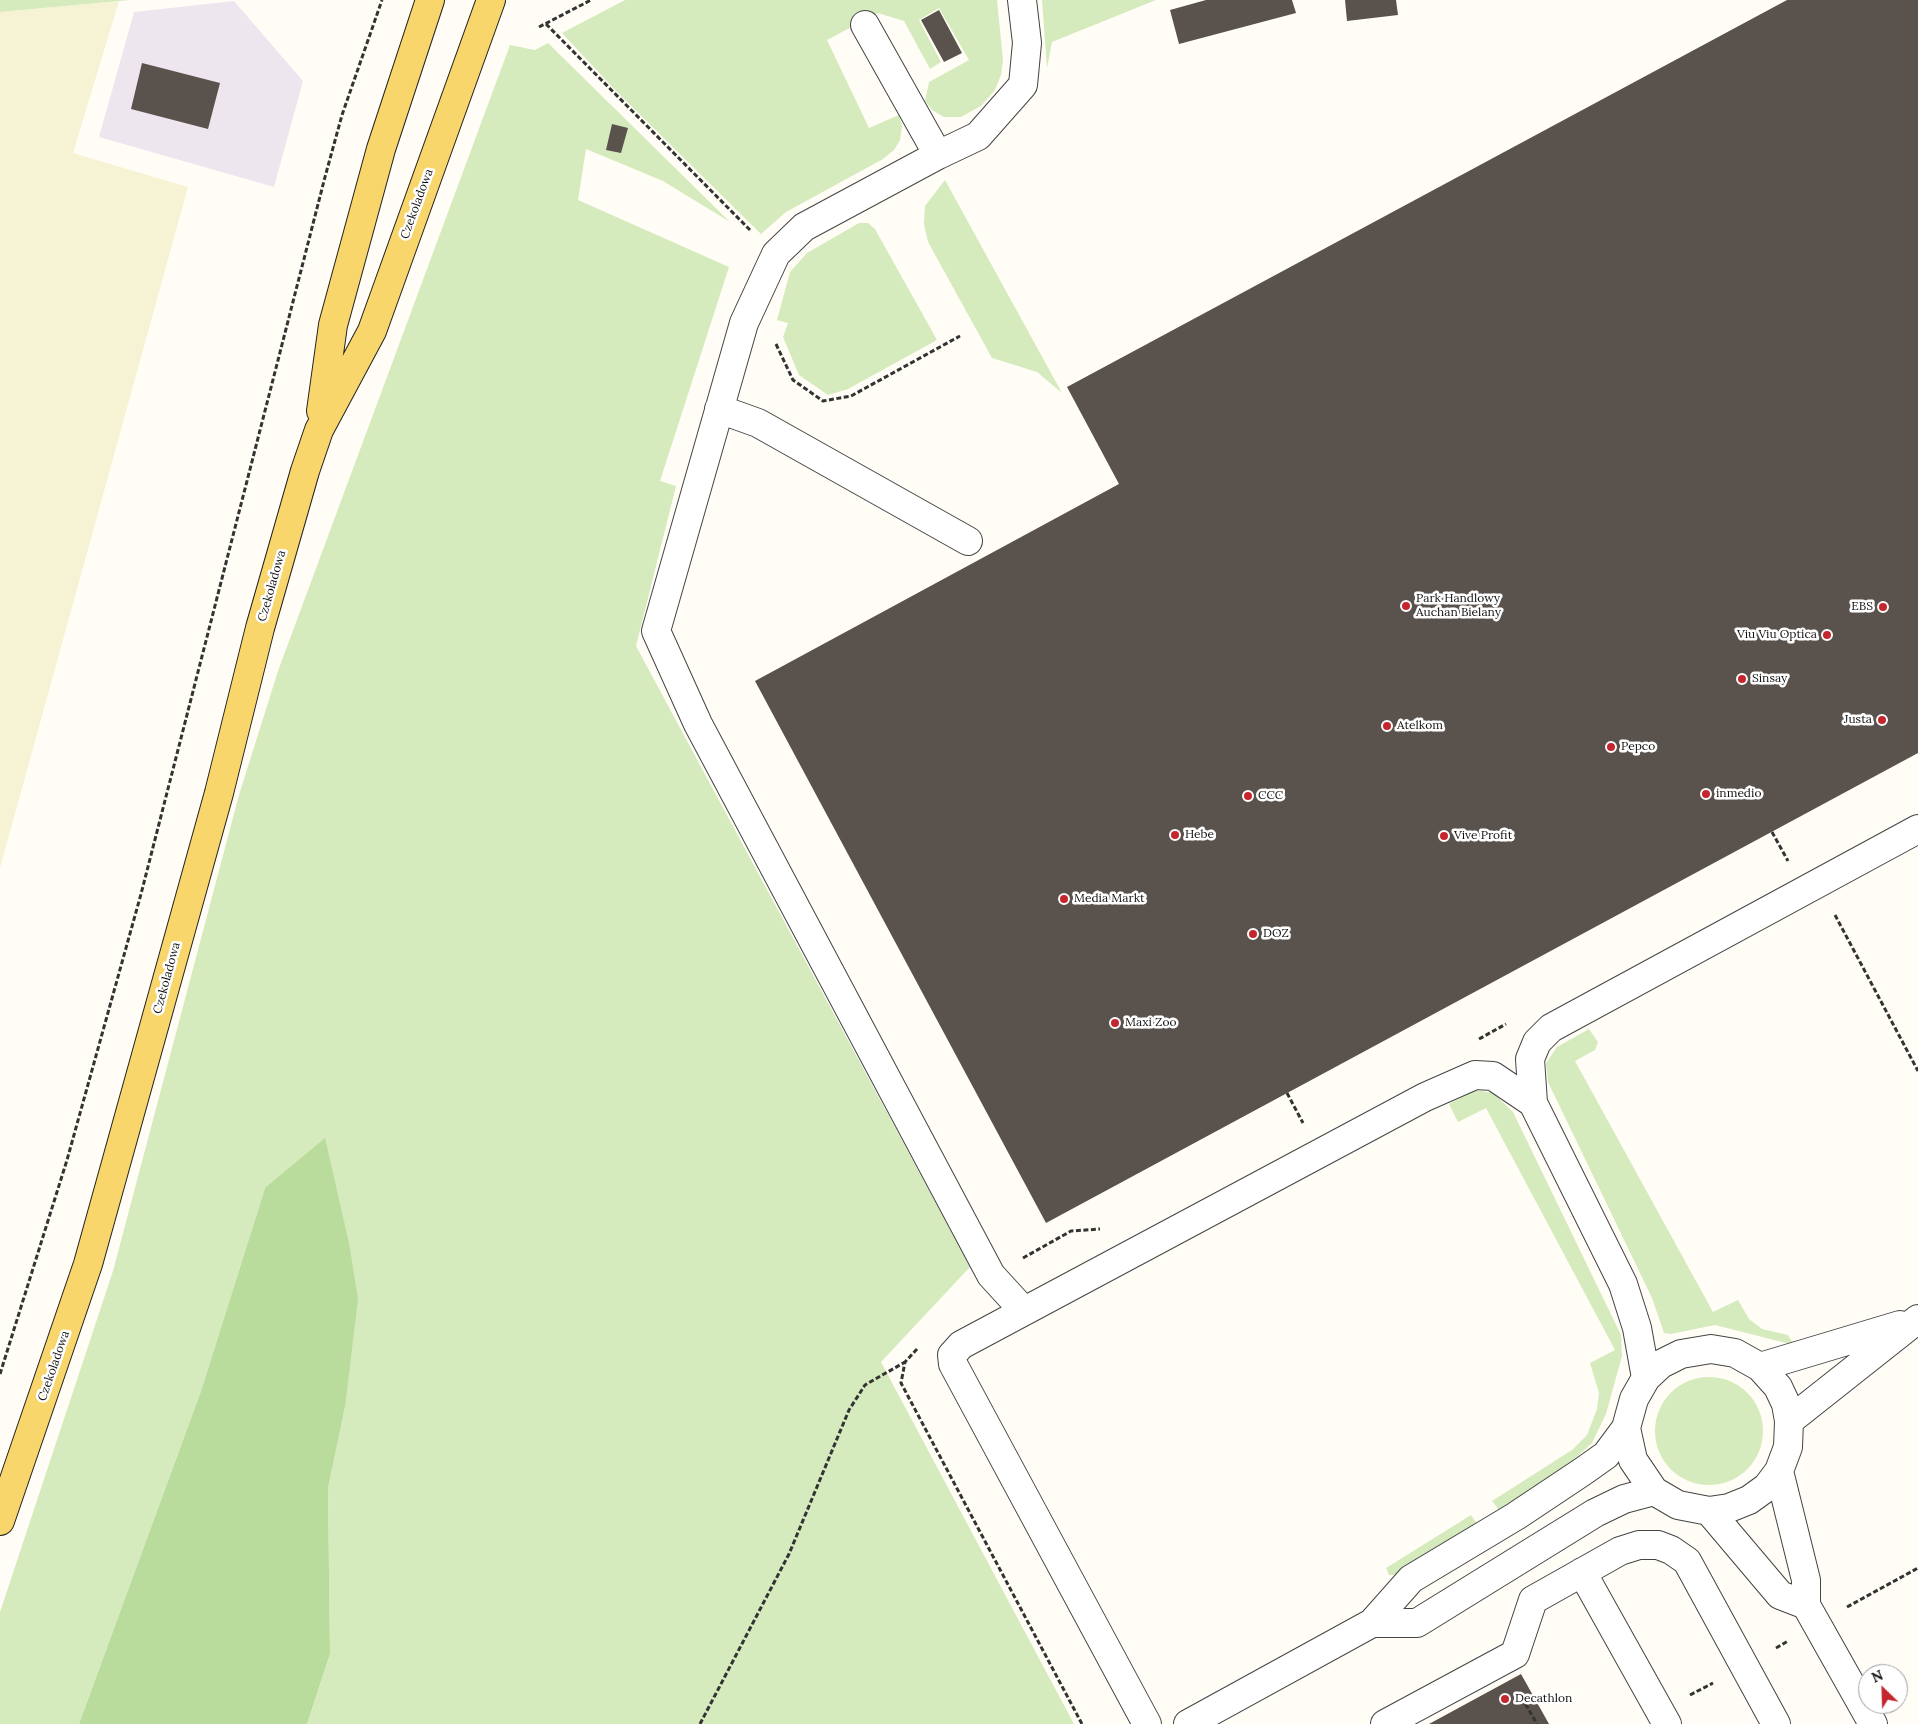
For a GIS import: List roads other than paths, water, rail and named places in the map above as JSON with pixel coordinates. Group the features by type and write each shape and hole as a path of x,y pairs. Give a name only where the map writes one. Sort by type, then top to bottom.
{"main road":[{"name":"Czekoladowa","path":"0,1521 88,1264 219,793 260,628 319,430 333,326 381,149 430,0"},
{"name":"Czekoladowa","path":"319,430 372,331 491,0"}],"lane":[{"path":"1022,0 1027,43 1023,85 978,136 938,155 804,227 776,254 744,323 656,631 698,724 991,1275 1023,1310"},
{"path":"865,25 938,155"},
{"path":"719,409 758,423 968,541"},
{"path":"1646,1378 1637,1328 1623,1284 1533,1103 1530,1059 1537,1042 1551,1028 1918,829"},
{"path":"1147,1724 953,1364 952,1355 961,1345 1023,1310 1425,1097 1462,1080 1475,1075 1493,1076 1533,1103"},
{"path":"1760,1367 1916,1320"},
{"path":"1789,1421 1916,1320"},
{"path":"1188,1724 1372,1623 1411,1579 1516,1516 1606,1455 1626,1428 1634,1399 1646,1378 1661,1364 1681,1354 1712,1349 1735,1353 1760,1367 1778,1387 1786,1404 1789,1421 1788,1447 1778,1471 1767,1487 1749,1500 1729,1508 1709,1511 1678,1505 1654,1491 1633,1460 1626,1428"},
{"path":"1778,1471 1806,1580 1811,1615 1873,1724"},
{"path":"1372,1623 1417,1623 1595,1513 1624,1500 1654,1491"},
{"path":"1709,1511 1780,1595 1811,1615"},
{"path":"1385,1724 1515,1654 1534,1600 1620,1551 1639,1544 1658,1545 1671,1550 1687,1561 1776,1724"},
{"path":"1582,1572 1664,1718"}],"place":[{"name":"Park Handlowy Auchan Bielany","path":"1406,606"},
{"name":"EBS","path":"1883,607"},
{"name":"Viu Viu Optica","path":"1827,635"},
{"name":"Sinsay","path":"1742,679"},
{"name":"Justa","path":"1882,720"},
{"name":"Atelkom","path":"1387,726"},
{"name":"Pepco","path":"1611,747"},
{"name":"inmedio","path":"1706,794"},
{"name":"CCC","path":"1248,796"},
{"name":"Hebe","path":"1175,835"},
{"name":"Vive Profit","path":"1444,836"},
{"name":"Media Markt","path":"1064,899"},
{"name":"DOZ","path":"1253,934"},
{"name":"Maxi Zoo","path":"1115,1023"},
{"name":"Decathlon","path":"1505,1699"}]}
